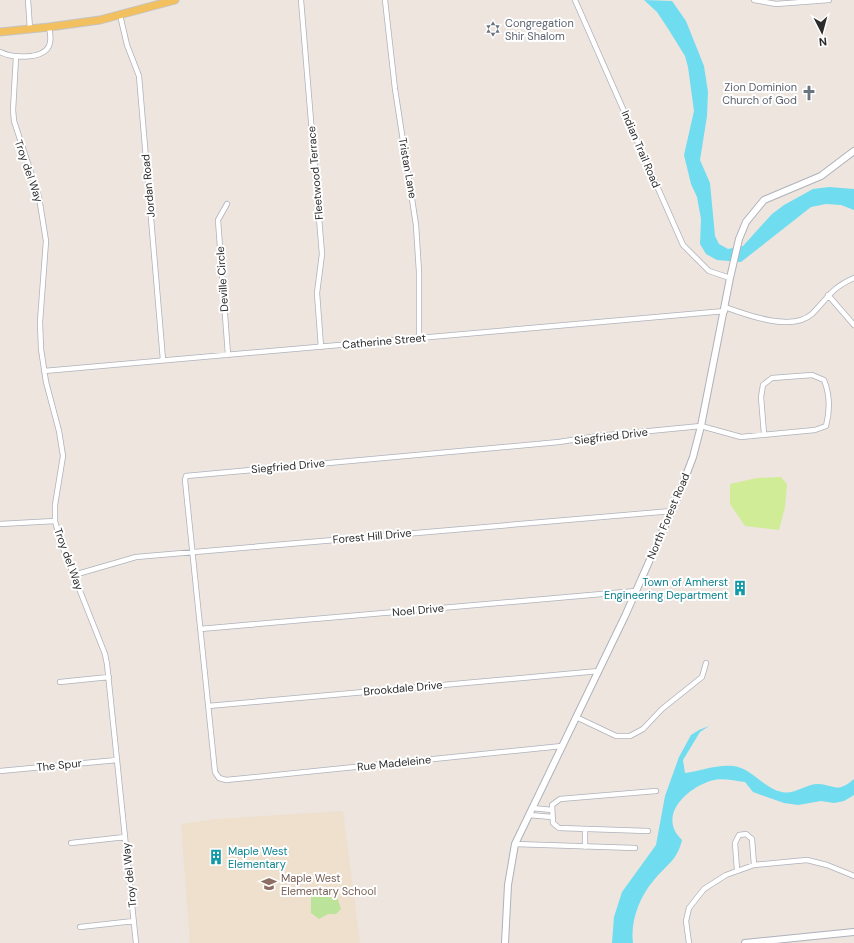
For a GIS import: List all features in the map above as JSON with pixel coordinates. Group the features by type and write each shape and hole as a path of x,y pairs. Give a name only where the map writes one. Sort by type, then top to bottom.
{"main road":[{"path":"0,32 49,27 120,15 175,0"}],"street":[{"path":"28,0 30,29"},
{"name":"Fleetwood Terrace","path":"300,0 322,254 317,293 321,346"},
{"name":"Tristan Lane","path":"386,0 397,103 415,219 419,272 419,338"},
{"name":"Indian Trail Road","path":"575,0 683,245 709,271 730,278"},
{"path":"754,0 776,4 829,0"},
{"name":"Jordan Road","path":"120,15 127,45 139,76 162,360"},
{"path":"0,52 16,58 27,57 45,50 49,47 50,42 49,27"},
{"name":"Troy del Way","path":"16,58 13,110 14,121 39,197 46,241 40,322 44,371 62,443 62,466 55,505 55,521 57,532 105,654 109,677 136,943"},
{"name":"North Forest Road","path":"505,943 508,885 515,844 636,591 672,511 693,457 701,426 730,278 735,263 739,239 746,222 764,200 821,176 854,150"},
{"name":"Deville Circle","path":"227,204 218,220 228,355"},
{"path":"725,309 780,322 801,319 812,313 828,295 842,284 854,278"},
{"path":"828,295 854,325"},
{"name":"Catherine Street","path":"44,371 725,309"},
{"path":"701,426 741,437 815,430 826,426 829,416 829,391 824,380 812,375 772,378 763,385 761,397 764,434"},
{"name":"Siegfried Drive","path":"226,780 219,778 215,772 192,552 185,480 186,476 190,474 558,442 598,436 701,426"},
{"name":"Forest Hill Drive","path":"74,575 136,557 672,511"},
{"path":"0,524 55,521"},
{"name":"Noel Drive","path":"200,629 636,591"},
{"path":"576,717 616,736 630,736 643,729 662,709 702,677 706,663"},
{"name":"Brookdale Drive","path":"208,706 598,670"},
{"path":"60,682 109,677"},
{"name":"Rue Madeleine","path":"226,780 562,746"},
{"name":"The Spur","path":"0,771 117,760"},
{"path":"648,831 559,828 553,823 552,805 560,798 656,791"},
{"path":"532,808 552,810"},
{"path":"529,815 552,817"},
{"path":"585,829 585,847"},
{"path":"737,870 735,843 738,835 746,834 752,839 754,865"},
{"path":"71,843 125,837"},
{"path":"515,844 634,848"},
{"path":"689,943 686,918 692,902 711,884 737,870 754,865 807,860 827,865 854,876"},
{"path":"80,927 134,921"},
{"path":"745,943 854,932"}],"shaded area":[{"name":"Maple West Elementary School","path":"343,811 360,943 190,943 181,824 216,819"}],"green space":[{"path":"781,477 787,484 785,507 779,530 745,526 730,504 730,484 757,478"},
{"path":"329,891 331,898 337,897 341,909 336,914 328,914 319,919 311,913 311,894"}],"water":[{"path":"644,0 672,1 686,21 704,66 708,92 707,116 700,160 710,183 715,236 719,244 728,249 743,246 772,214 784,205 813,189 829,187 854,189 854,210 841,205 826,204 811,207 741,262 717,260 706,254 700,244 701,219 697,197 691,184 684,155 694,111 688,67 685,56 667,27 657,12"},
{"path":"709,726 700,732 683,760 685,773 715,767 733,766 746,770 769,787 786,793 814,784 836,788 848,784 854,779 854,795 844,801 834,803 821,801 798,805 784,803 753,792 745,782 723,779 710,781 692,790 678,804 672,822 675,831 682,840 680,847 674,858 649,886 640,901 633,926 633,943 612,943 614,917 622,892 656,845 665,796 679,757 691,735"}],"place":[{"name":"Congregation Shir Shalom","path":"493,29"},
{"name":"Zion Dominion Church of God","path":"809,93"},
{"name":"Town of Amherst Engineering Department","path":"740,588"},
{"name":"Maple West Elementary","path":"216,857"},
{"name":"Maple West Elementary School","path":"269,884"}]}
